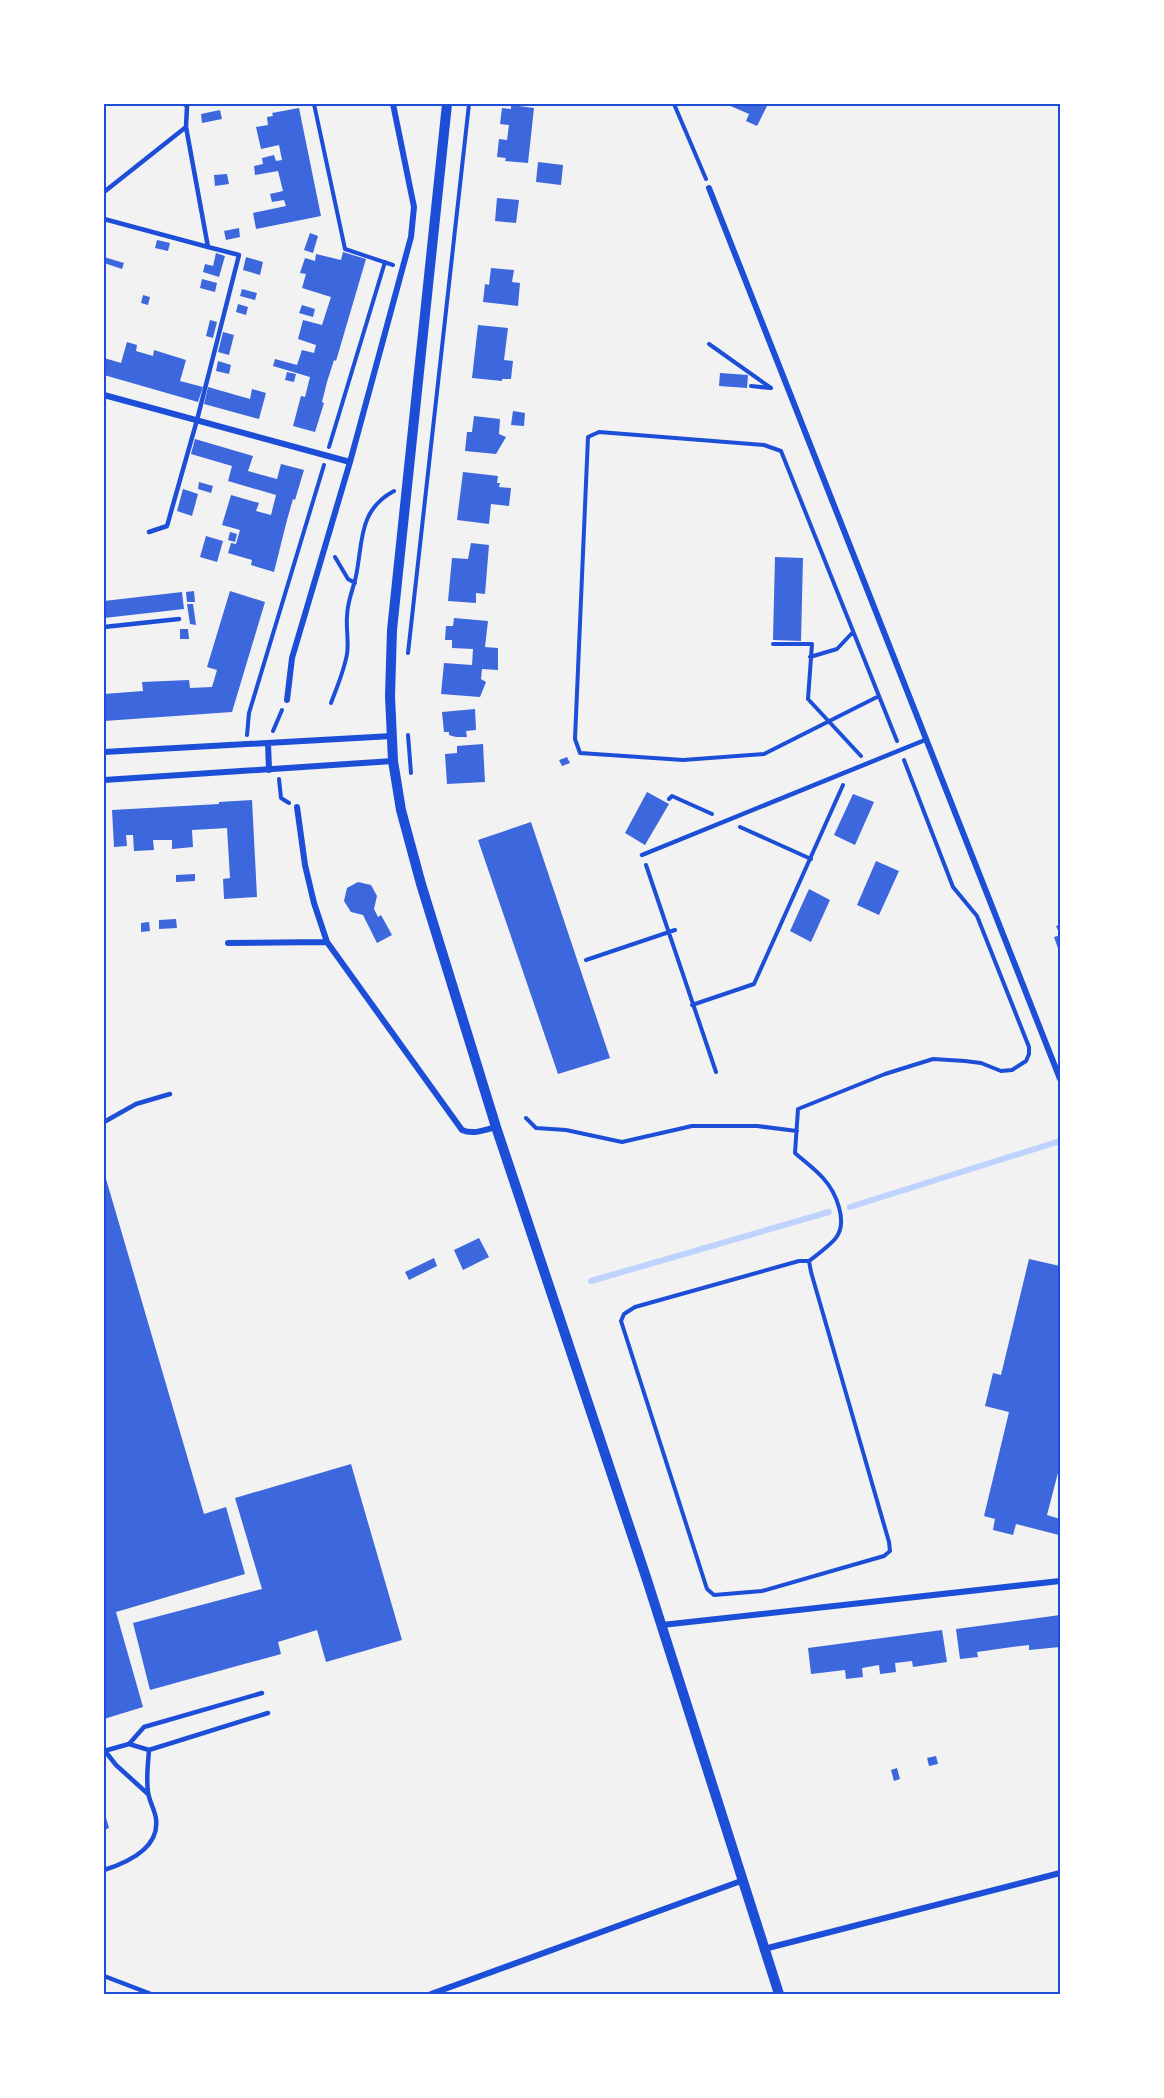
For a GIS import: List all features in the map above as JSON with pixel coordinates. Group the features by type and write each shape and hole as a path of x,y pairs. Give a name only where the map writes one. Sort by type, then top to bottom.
{"street":[{"path":"287,700 292,657 350,462 411,237 414,207 393,104"},
{"path":"447,104 392,630 393,761 401,810 414,861 496,1127 662,1626 779,1995"},
{"path":"709,188 1060,1079"},
{"path":"104,395 350,462"},
{"path":"104,752 392,736"},
{"path":"268,742 269,770"},
{"path":"104,780 393,761"},
{"path":"297,807 310,884 327,942 462,1130 468,1133 496,1127"},
{"path":"228,943 327,942"},
{"path":"662,1626 1060,1581"},
{"path":"764,1949 1060,1873"},
{"path":"431,1995 741,1881"}],"lane":[{"path":"184,104 187,106 186,127 208,248"},
{"path":"104,192 186,127"},
{"path":"104,219 239,255 197,420 167,525 148,532"},
{"path":"104,627 179,619"},
{"path":"642,855 926,740"},
{"path":"104,1122 136,1104 170,1094"},
{"path":"129,1744 144,1726 262,1694"},
{"path":"148,1794 104,1751 129,1744 149,1750 268,1713"},
{"path":"104,1870 133,1859 153,1836 157,1820 148,1794 149,1750"},
{"path":"104,1976 151,1995"}],"path":[{"path":"314,104 345,249 403,268"},
{"path":"407,658 469,104"},
{"path":"674,104 709,188"},
{"path":"246,743 249,712 385,262"},
{"path":"709,344 771,388"},
{"path":"751,386 788,390"},
{"path":"809,1261 890,1542 890,1551 884,1556 762,1591 714,1595 707,1589 621,1321 624,1314 635,1307 809,1261 835,1239 841,1219 840,1211 828,1185 823,1177 795,1153 798,1109 885,1074 933,1059 981,1063 1001,1071 1012,1070 1021,1066 1029,1054 1029,1047 977,916 953,887 879,696 781,451 764,445 599,432 588,437 575,739 580,753 683,760 764,754 879,696"},
{"path":"331,703 347,653 349,598 355,583 367,517 384,496 394,491 406,491"},
{"path":"324,550 334,556 348,579 355,583"},
{"path":"810,657 837,649 853,632"},
{"path":"772,644 812,644 808,699 867,763"},
{"path":"268,742 287,700"},
{"path":"407,725 412,780"},
{"path":"278,769 281,798 297,807"},
{"path":"692,1005 754,984 850,771"},
{"path":"642,855 716,1072"},
{"path":"586,960 675,930"},
{"path":"526,1118 536,1128 566,1130 622,1142 692,1126 758,1126 797,1131"}],"building":[{"path":"726,104 768,104 757,126 746,121 749,114"},
{"path":"511,105 534,108 528,163 505,161 506,158 497,157 499,139 507,140 509,125 500,124 502,108 511,109"},
{"path":"299,108 321,216 256,229 253,213 286,206 284,200 272,202 270,194 283,191 278,171 255,175 254,166 263,164 262,158 274,155 276,161 282,160 279,145 261,149 256,127 268,125 267,117 273,116 272,113"},
{"path":"220,110 222,119 202,123 201,114"},
{"path":"538,162 563,165 561,185 536,182"},
{"path":"227,174 229,184 215,186 214,175"},
{"path":"497,198 519,200 516,223 495,221"},
{"path":"239,228 240,237 226,240 224,231"},
{"path":"310,233 318,236 313,253 304,250"},
{"path":"157,240 170,243 168,251 155,248"},
{"path":"343,252 366,259 336,361 334,360 327,382 322,402 324,403 315,432 293,426 301,396 305,397 310,377 273,366 275,359 297,365 302,350 314,353 316,345 298,339 303,320 322,325 331,297 302,288 306,274 300,273 305,258 315,261 316,254 341,260"},
{"path":"216,253 225,256 219,277 203,272 205,264 213,266"},
{"path":"104,257 124,263 122,269 104,263"},
{"path":"246,257 263,262 260,275 243,270"},
{"path":"491,268 514,270 512,282 520,283 518,306 483,302 485,284 489,285"},
{"path":"202,279 217,283 215,292 200,288"},
{"path":"242,289 257,293 255,300 240,296"},
{"path":"143,295 150,297 148,305 141,303"},
{"path":"238,304 248,307 246,315 236,312"},
{"path":"302,305 315,309 313,317 299,313"},
{"path":"210,320 217,322 213,338 206,336"},
{"path":"478,325 508,328 504,360 513,361 511,379 502,379 502,381 472,378"},
{"path":"223,332 234,335 229,355 218,352"},
{"path":"127,342 137,345 136,351 153,356 154,350 186,360 180,381 203,387 198,402 104,375 104,358 121,363"},
{"path":"218,361 231,365 229,374 216,371"},
{"path":"287,372 296,374 294,382 285,380"},
{"path":"720,373 748,375 747,388 719,386"},
{"path":"208,387 250,399 252,389 266,393 259,419 204,404"},
{"path":"513,411 525,413 524,426 511,425"},
{"path":"474,416 500,419 499,434 506,437 496,454 465,451 467,432 472,432"},
{"path":"195,439 253,456 248,471 277,479 281,464 304,470 295,500 293,499 274,572 251,565 252,560 228,553 231,543 236,544 240,530 222,525 231,495 259,503 256,511 271,515 276,495 228,481 232,466 191,454"},
{"path":"463,472 498,476 499,487 511,488 509,506 491,504 489,524 457,520"},
{"path":"199,482 213,486 211,493 198,489"},
{"path":"183,489 198,494 192,516 177,511"},
{"path":"230,532 237,534 235,542 228,540"},
{"path":"206,536 223,541 217,562 200,557"},
{"path":"471,543 489,545 485,594 476,593 476,603 448,601 452,558 468,559"},
{"path":"775,557 803,558 801,641 773,640"},
{"path":"194,591 195,602 187,602 186,592"},
{"path":"230,591 265,602 232,712 104,721 104,694 143,691 142,682 189,680 190,688 212,687 217,670 207,667"},
{"path":"182,592 184,609 104,618 104,601"},
{"path":"187,604 193,604 196,625 190,624"},
{"path":"454,618 488,621 485,647 498,648 498,670 482,669 481,679 486,682 480,697 441,694 444,663 472,665 473,649 452,648 452,640 445,640 446,626 453,626"},
{"path":"180,629 188,629 189,639 180,639"},
{"path":"475,709 476,730 466,731 467,737 456,737 449,735 449,732 444,732 442,712"},
{"path":"483,744 485,782 447,784 445,754 457,753 457,746"},
{"path":"567,757 570,763 562,766 559,760"},
{"path":"647,792 669,804 645,845 625,833"},
{"path":"853,794 874,802 855,845 834,835"},
{"path":"252,800 257,897 224,899 223,879 230,878 227,828 192,830 193,847 172,849 172,840 153,840 154,850 134,851 133,835 126,835 127,846 114,847 112,810"},
{"path":"531,822 610,1058 558,1074 478,840"},
{"path":"876,861 899,871 879,915 857,905"},
{"path":"195,874 195,881 176,882 176,875"},
{"path":"358,882 371,885 377,896 374,909 378,917 381,915 392,935 377,943 363,915 351,912 344,901 347,888"},
{"path":"809,889 830,900 811,942 790,931"},
{"path":"176,919 177,928 159,929 159,920"},
{"path":"149,922 150,931 141,932 141,923"},
{"path":"1060,935 1060,954 1054,937"},
{"path":"104,1172 204,1514 226,1507 245,1574 116,1612 143,1707 104,1719"},
{"path":"479,1238 489,1257 463,1270 454,1250"},
{"path":"434,1258 437,1266 409,1280 405,1272"},
{"path":"1029,1259 1060,1266 1060,1465 1047,1515 1060,1519 1059,1535 1016,1524 1013,1535 993,1530 995,1519 984,1516 1009,1412 985,1406 993,1373 1001,1375"},
{"path":"351,1464 402,1640 326,1662 317,1630 278,1642 281,1654 150,1690 133,1623 262,1589 235,1498"},
{"path":"1060,1615 1060,1647 1029,1650 1029,1645 1012,1647 977,1652 978,1657 960,1659 956,1629"},
{"path":"942,1630 947,1662 913,1667 912,1661 895,1663 896,1672 880,1674 879,1665 862,1668 863,1677 846,1679 845,1670 811,1674 808,1648"},
{"path":"936,1756 938,1764 929,1766 927,1758"},
{"path":"897,1768 900,1779 894,1781 891,1770"},
{"path":"104,1811 109,1828 104,1830"}],"waterway":[{"path":"850,1207 1060,1141"},
{"path":"591,1281 829,1212"}]}
